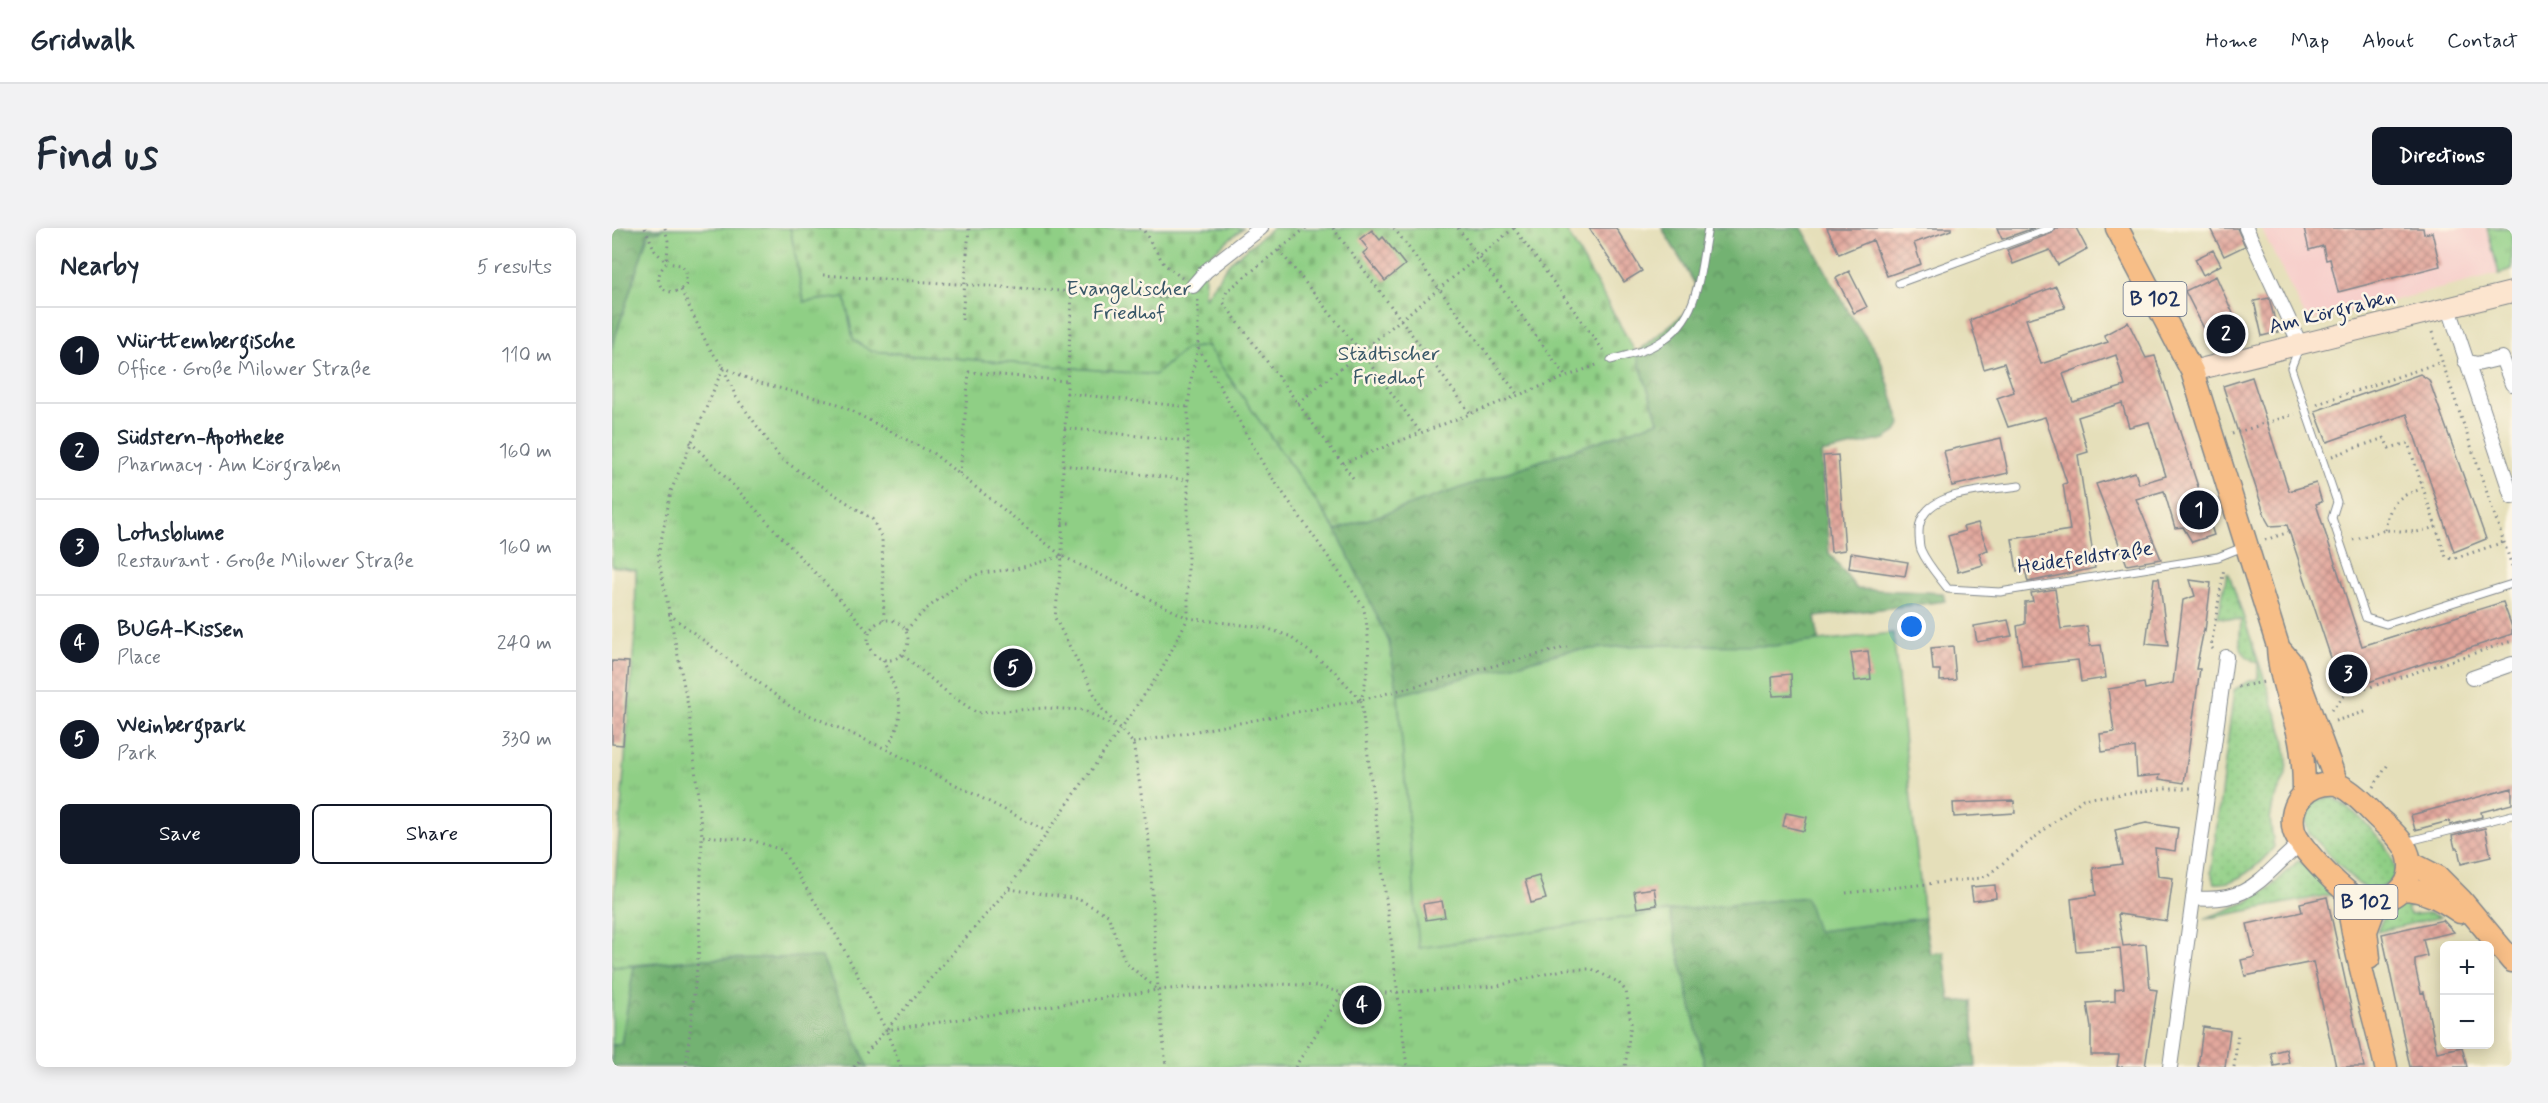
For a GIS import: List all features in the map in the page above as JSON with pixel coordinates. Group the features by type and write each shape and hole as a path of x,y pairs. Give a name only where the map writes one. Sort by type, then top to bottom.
{"main road":[{"name":"B 102","path":"2117,228 2192,371 2278,646 2282,679 2299,734 2304,761 2304,792 2294,808 2294,832 2300,844 2347,892 2362,902 2376,904 2384,902 2402,889 2409,877 2407,853"},
{"name":"B 102","path":"2278,646 2293,665 2337,783"},
{"path":"2304,792 2318,784 2337,783 2349,789 2407,853 2438,877 2461,900 2512,962"},
{"path":"2402,889 2431,894 2483,929"},
{"name":"B 102","path":"2347,892 2351,926 2386,1067"},
{"name":"B 102","path":"2375,1016 2366,931 2376,904"}],"street":[{"path":"1193,286 1206,271 1261,228"},
{"path":"2246,228 2300,344"},
{"name":"Am Körgraben","path":"2192,371 2512,292"},
{"path":"2449,308 2512,497"},
{"path":"2465,361 2477,364 2507,357 2512,384"},
{"path":"2170,1067 2226,657"},
{"path":"2472,678 2512,664"},
{"path":"2193,898 2211,900 2242,894 2258,883 2300,844"}],"lane":[{"path":"1611,360 1651,347 1679,329 1692,309 1708,228"},
{"path":"1899,283 2050,228"},
{"path":"2300,344 2291,368 2337,502 2332,518 2366,618 2385,624 2512,584"},
{"name":"Heidefeldstraße","path":"2019,486 1952,496 1940,500 1924,513 1919,528 1920,549 1948,589 2000,592 2218,557 2245,546"},
{"path":"2407,853 2512,815"}],"path":[{"path":"645,228 655,251 667,263 681,265 686,270 686,285 681,290 671,292 662,288 658,280 659,270 667,263 668,242 665,228"},
{"path":"962,321 969,228"},
{"path":"866,1053 1008,889 1046,831 1161,671 1188,618 1188,407 1198,347 1199,303 1193,286 1164,264 1144,231 1139,228"},
{"path":"1144,231 1149,228"},
{"path":"1306,228 1227,291 1223,302 1353,478"},
{"path":"1333,228 1470,413"},
{"path":"1394,228 1518,395"},
{"path":"1458,228 1566,377"},
{"path":"1298,403 1514,228 1611,360 1344,463"},
{"path":"1279,250 1361,352 1421,433"},
{"path":"823,275 1166,298 1193,286"},
{"path":"681,290 736,397 781,459 872,519 882,538 884,621"},
{"path":"1072,293 1064,428 1062,556 1054,618 1102,709 1133,743 1149,842 1158,990 1166,1067"},
{"path":"2426,314 2512,566"},
{"path":"1198,347 1266,469 1363,606 1369,628 1368,675 1361,700 1407,1067"},
{"path":"2214,440 2296,414 2304,408 2442,362"},
{"path":"686,1067 699,949 702,836 689,711 658,556 671,491 723,368"},
{"path":"723,368 753,381 838,404 933,454 1062,556 1188,618 1266,628 1289,636 1334,671 1361,700"},
{"path":"960,474 969,372 1066,381"},
{"path":"1066,393 1188,407"},
{"path":"1064,428 1188,441"},
{"path":"2322,459 2384,438 2389,448 2408,442 2446,557 2452,559 2504,542"},
{"path":"690,442 728,478 790,547 840,597 869,633"},
{"path":"1063,465 1189,480"},
{"path":"2385,530 2388,511 2395,501 2423,489"},
{"path":"1062,523 1074,523"},
{"path":"2340,543 2385,530 2417,532 2436,527"},
{"path":"2245,546 2224,566 2211,647 2226,657 2237,687 2282,679"},
{"path":"906,630 925,610 964,580 981,573 1016,569 1062,556"},
{"path":"668,613 791,707 886,749 1046,831"},
{"path":"884,621 897,622 906,630 909,643 903,655 894,660 883,660 872,653 868,646 869,633 873,627 884,621"},
{"path":"2316,727 2344,695 2512,641"},
{"path":"1133,743 1361,700 1567,647"},
{"path":"903,655 949,694 977,713 1003,713 1045,708 1084,710 1119,730"},
{"path":"883,660 901,703 896,734 886,749"},
{"path":"2316,727 2368,711"},
{"path":"2362,802 2389,763"},
{"path":"1846,893 1988,876 2083,799 2166,788 2208,789"},
{"path":"702,836 751,840 782,850 838,939 886,1030 901,1067"},
{"path":"1008,889 1078,899 1108,915 1125,962 1158,990"},
{"path":"886,1030 1182,987 1243,989 1281,984 1318,986 1342,993 1398,992 1497,987 1566,969 1592,969 1612,978 1626,991 1631,1023 1625,1067"},
{"path":"1295,1067 1342,993"},
{"path":"2234,1067 2238,1034"},
{"path":"854,1067 860,1060"}],"shaded area":[{"path":"2261,228 2487,228 2499,274 2308,322"}],"green space":[{"path":"612,228 663,228 662,231 649,232 612,348"},
{"path":"663,228 790,228 804,302 845,297 853,339 870,351 1155,375 1185,349 1207,346 1336,530 1389,642 1398,695 1419,948 1669,911 1705,1067 868,1067 822,957 702,959 612,967 612,922 635,631 636,570 612,566 612,348 649,232 661,231"},
{"name":"Städtischer Friedhof","path":"790,228 1243,228 1206,258 1204,298 1230,262 1272,228 1565,228 1636,353 1658,421 1336,530 1207,346 1185,349 1155,375 870,351 853,339 845,297 804,302"},
{"path":"1662,228 1802,228 1850,314 1880,358 1901,424 1896,432 1885,439 1821,453 1829,553 1857,589 1943,593 1945,601 1815,617 1819,641 1773,646 1645,645 1568,651 1398,695 1389,642 1336,530 1658,421 1636,353 1691,308 1695,284"},
{"path":"2487,228 2512,228 2512,270 2499,274"},
{"path":"2227,573 2284,737 2287,759 2286,774 2273,804 2270,819 2274,847 2262,860 2240,877 2232,881 2215,883 2211,872 2234,690 2247,682 2258,679 2258,663 2246,655 2240,646 2241,620 2218,617"},
{"path":"1893,633 1924,918 1817,931 1806,897 1669,911 1419,948 1398,695 1568,651 1645,645 1773,646"},
{"path":"2331,797 2366,824 2389,852 2394,866 2393,877 2384,886 2370,888 2357,883 2309,833 2306,823 2307,812 2318,800"},
{"path":"2298,861 2314,870 2334,894 2204,919 2247,902 2271,887"},
{"path":"1807,897 1818,931 1924,918 1930,953 1944,952 1950,1001 1972,1001 1976,1067 1705,1067 1669,911"},
{"path":"2407,901 2414,901 2407,909 2410,915 2428,913 2440,917 2377,932 2386,911"},
{"path":"822,957 868,1067 612,1067 612,1045 621,1044 634,966 702,959"},
{"path":"634,966 621,1044 612,1045 612,967"}],"building":[{"path":"1589,228 1616,228 1642,271 1624,282"},
{"path":"1827,228 1951,228 1951,230 1914,243 1921,264 1887,276 1873,240 1839,254"},
{"path":"1997,228 2034,228 2002,239"},
{"path":"2056,228 2076,228 2087,249 2058,265 2050,250 2013,264 2007,250 2052,233"},
{"path":"2210,228 2237,228 2245,246 2224,256"},
{"path":"2304,228 2423,228 2424,234 2432,232 2440,266 2338,292 2330,259 2326,260 2323,246 2309,250"},
{"path":"1372,230 1380,240 1383,237 1405,265 1385,281 1363,253 1368,249 1360,239"},
{"path":"2213,250 2221,265 2203,275 2195,259"},
{"path":"1849,271 1867,307 1854,313 1836,278"},
{"path":"2216,276 2245,340 2219,345 2212,344 2185,291"},
{"path":"2056,286 2065,308 2026,319 2041,364 2108,342 2104,335 2128,322 2146,358 2155,356 2214,535 2192,542 2183,527 2175,528 2164,491 2136,499 2161,559 2127,565 2096,484 2135,472 2139,484 2166,476 2149,422 2129,427 2122,403 2078,417 2088,452 2078,455 2095,568 2028,582 2025,569 2017,571 2012,539 2070,530 2063,484 2067,483 2045,417 2008,427 1997,398 2014,392 2004,363 1984,369 1970,320","holes":["2116,355 2125,386 2073,402 2063,374"]},
{"path":"2269,298 2278,332 2262,336 2254,301"},
{"path":"2420,374 2429,380 2486,539 2454,552 2407,414 2327,442 2315,411"},
{"path":"2252,377 2289,491 2316,483 2322,502 2316,504 2362,646 2503,602 2512,627 2512,634 2351,688 2340,685 2287,525 2270,526 2266,519 2223,386"},
{"path":"2001,438 2008,473 1952,486 1944,451"},
{"path":"1838,455 1845,550 1831,552 1823,456"},
{"path":"1978,523 1988,550 1979,553 1983,565 1958,572 1948,536 1965,531 1963,527"},
{"path":"1851,553 1908,562 1905,576 1849,568"},
{"path":"2154,578 2159,578 2168,646 2146,644"},
{"path":"2190,580 2211,583 2205,631 2204,629 2196,669 2200,669 2184,783 2159,779 2160,775 2137,777 2135,747 2102,752 2100,734 2114,732 2108,689 2144,683 2145,689 2173,683 2183,600 2195,596"},
{"path":"2055,589 2061,629 2087,626 2090,646 2101,645 2106,678 2081,682 2078,660 2022,666 2017,626 2025,624 2025,602 2033,601 2031,593"},
{"path":"2008,620 2012,636 1977,642 1974,626"},
{"path":"1953,646 1956,680 1940,681 1940,670 1933,670 1931,648"},
{"path":"1868,651 1871,679 1855,681 1851,653"},
{"path":"612,661 629,662 623,745 612,744"},
{"path":"1791,674 1792,695 1773,696 1772,676"},
{"path":"2512,788 2512,804 2481,812 2482,817 2450,825 2449,821 2415,830 2411,815"},
{"path":"2014,801 2015,813 1954,817 1953,803"},
{"path":"1786,813 1807,817 1804,831 1783,826"},
{"path":"2146,823 2178,828 2175,851 2155,848 2158,876 2173,878 2167,921 2118,914 2123,946 2146,944 2150,989 2157,990 2145,1067 2117,1067 2119,1055 2091,1055 2091,1028 2087,1003 2115,1001 2115,989 2124,988 2120,948 2076,951 2071,899 2096,895 2093,868 2122,864 2115,830"},
{"path":"2485,828 2491,857 2461,864 2458,848 2455,848 2452,836"},
{"path":"1539,876 1546,899 1531,903 1525,880"},
{"path":"1995,885 1996,898 1973,901 1971,887"},
{"path":"1654,888 1657,905 1637,908 1634,891"},
{"path":"2327,897 2364,1067 2336,1067 2313,962 2245,976 2241,960 2255,957 2247,924 2302,912 2300,903"},
{"path":"1442,901 1445,917 1426,920 1423,904"},
{"path":"2443,920 2454,932 2423,939 2427,956 2415,959 2415,966 2421,993 2424,992 2437,1052 2462,1049 2467,1067 2410,1067 2382,934"},
{"path":"2203,1027 2230,1031 2225,1067 2198,1067"},
{"path":"2286,1049 2289,1063 2274,1066 2271,1053"}],"place":[{"name":"Südstern-Apotheke","path":"2226,334"},
{"name":"Württembergische","path":"2199,510"},
{"name":"Weinbergpark","path":"1013,668"},
{"name":"Lotusblume","path":"2348,674"},
{"name":"BUGA-Kissen","path":"1362,1005"}],"park label":[{"name":"Evangelischer Friedhof","path":"1129,301"}]}
